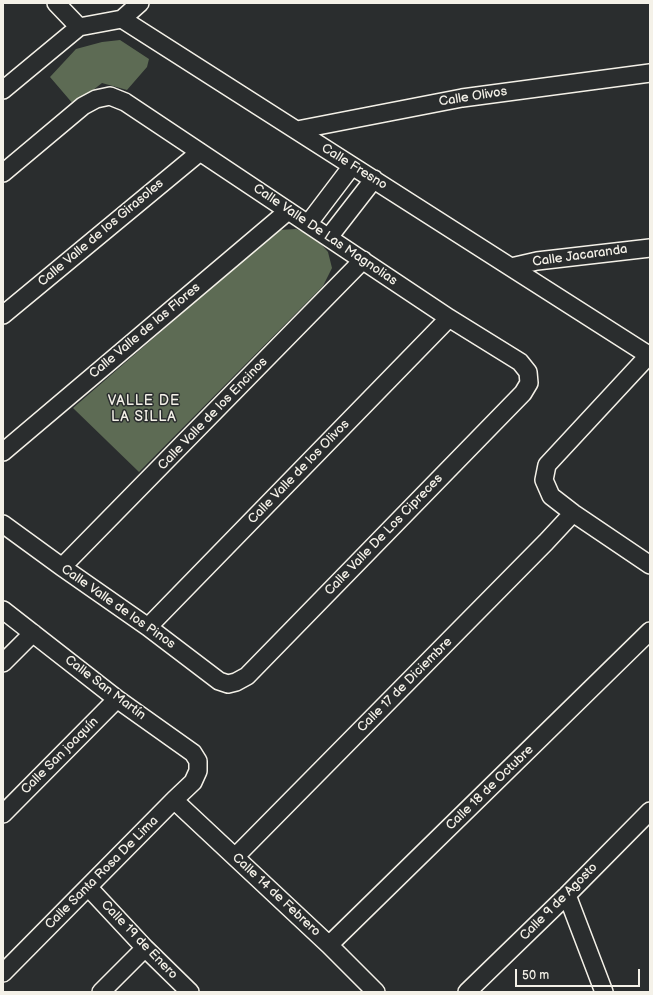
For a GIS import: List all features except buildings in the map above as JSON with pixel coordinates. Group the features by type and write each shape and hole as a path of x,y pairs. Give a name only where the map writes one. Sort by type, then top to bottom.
{"street":[{"path":"56,3 79,27"},
{"path":"3,90 79,27 122,18 140,3"},
{"name":"Calle Fresno","path":"122,18 650,356"},
{"name":"Calle Olivos","path":"297,130 462,98 650,73"},
{"name":"Calle Valle De Las Magnolias","path":"3,172 83,106 96,99 110,96 125,102 450,318 520,362 528,372 529,384"},
{"name":"Calle Valle de los Girasoles","path":"3,314 200,152"},
{"path":"308,224 352,166"},
{"path":"329,237 374,179"},
{"name":"Calle Valle de las Flores","path":"3,452 288,210"},
{"name":"Calle Jacaranda","path":"511,267 537,261 650,248"},
{"name":"Calle Valle de los Encinos","path":"62,567 363,260"},
{"name":"Calle Valle de los Olivos","path":"148,627 450,318"},
{"path":"650,356 547,465 544,480 551,496 573,513 650,565"},
{"name":"Calle Valle De Los Cipreces","path":"236,682 247,676 523,393 529,384"},
{"name":"Calle 17 de Diciembre","path":"235,857 573,513"},
{"name":"Calle Valle de los Pinos","path":"3,524 148,627 219,681 228,684 236,682"},
{"name":"Calle San Martín","path":"3,610 117,699 193,753 198,761 198,770"},
{"name":"Calle 18 de Octubre","path":"329,945 650,632"},
{"path":"3,663 33,633"},
{"name":"Calle San joaquín","path":"3,814 117,699"},
{"name":"Calle Santa Rosa De Lima","path":"3,973 193,782 198,770"},
{"name":"Calle 14 de Febrero","path":"174,800 329,945 376,992"},
{"name":"Calle 9 de Agosto","path":"467,992 567,895 650,811"},
{"name":"Calle 19 de Enero","path":"89,888 190,992"},
{"path":"567,895 604,992"},
{"path":"101,992 146,948"}],"green space":[{"path":"120,40 149,59 147,67 127,90 102,83 74,105 50,77 76,49 102,42"},
{"path":"296,229 314,236 328,252 332,268 323,286 139,472 73,408 278,230"}],"district":[{"name":"VALLE DE LA SILLA","path":"144,410"}]}
